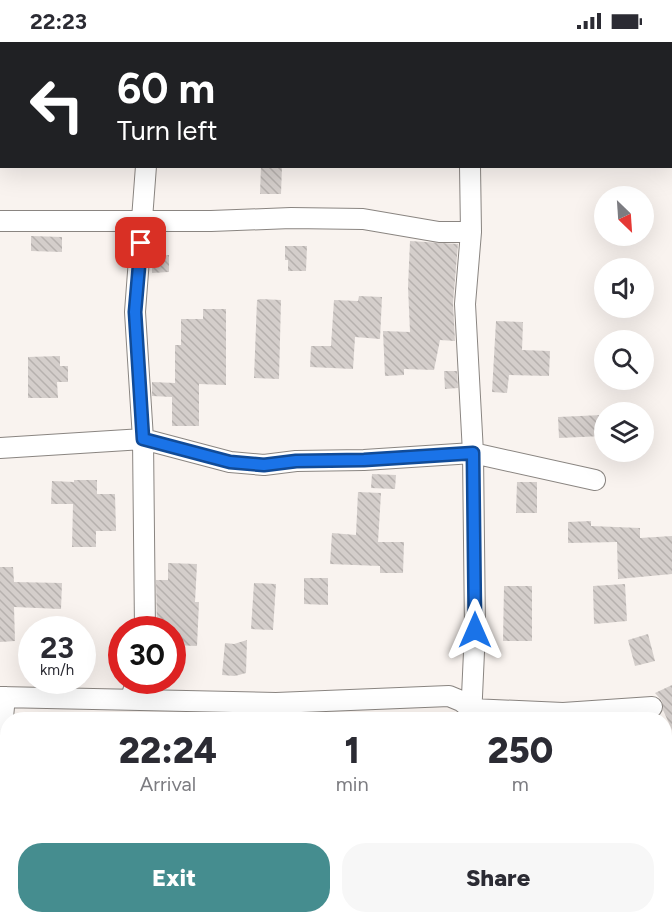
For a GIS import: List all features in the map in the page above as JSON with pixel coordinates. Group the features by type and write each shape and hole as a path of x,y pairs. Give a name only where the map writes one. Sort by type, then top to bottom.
{"street":[{"path":"145,616 143,439 135,312 146,168"},
{"path":"470,168 471,232 465,304 473,453 475,630 471,712"},
{"path":"0,221 363,219 439,232 471,232"},
{"path":"0,448 143,439 230,462 264,465 296,461 364,460 473,453 595,480"},
{"path":"450,696 472,676"},
{"path":"2,712 3,697 108,691"},
{"path":"177,694 276,703 450,696 461,701 469,712"},
{"path":"578,712 652,707"}],"building":[{"path":"261,168 282,168 281,194 260,194"},
{"path":"31,236 62,237 62,252 31,251"},
{"path":"410,241 458,244 453,303 455,341 440,340 434,370 404,369 404,375 385,376 383,331 410,332 408,287"},
{"path":"285,246 307,246 306,271 288,271"},
{"path":"169,255 169,272 152,273 152,256"},
{"path":"359,296 382,297 380,339 355,337 353,369 310,367 311,346 331,346 334,300 358,301"},
{"path":"257,300 281,300 279,379 254,378"},
{"path":"203,309 226,309 226,385 199,384 199,426 172,426 172,397 152,396 152,382 175,383 175,345 181,345 181,319 203,319"},
{"path":"496,321 523,322 522,350 550,351 549,376 509,375 507,393 492,392"},
{"path":"60,356 60,366 68,366 68,382 57,382 58,398 28,398 28,357"},
{"path":"444,371 457,371 458,388 445,389"},
{"path":"594,415 594,436 559,438 558,417"},
{"path":"372,474 396,475 395,489 371,488"},
{"path":"74,480 97,480 97,494 115,494 116,531 96,531 96,547 72,547 73,504 51,504 52,481 74,482"},
{"path":"517,482 537,482 537,513 516,513"},
{"path":"358,492 381,493 378,542 404,542 403,573 380,573 380,566 330,564 332,533 356,535"},
{"path":"591,521 591,526 640,528 640,538 672,536 672,574 618,579 617,542 568,543 568,522"},
{"path":"168,563 197,564 195,602 199,602 197,646 186,646 186,616 157,616 156,580 168,580"},
{"path":"0,567 13,567 14,582 62,583 61,609 14,607 15,641 0,642"},
{"path":"304,578 328,578 328,605 304,604"},
{"path":"254,583 276,584 273,630 251,629"},
{"path":"625,584 627,621 594,624 593,586"},
{"path":"504,586 532,586 532,641 503,641"},
{"path":"648,634 655,661 635,666 628,640"},
{"path":"247,640 246,673 235,676 222,675 225,643 234,644"},
{"path":"672,685 672,712 664,712 662,701 655,693"}],"route":[{"path":"141,243 135,312 143,439 230,462 264,465 296,461 364,460 473,453 475,630"}]}
